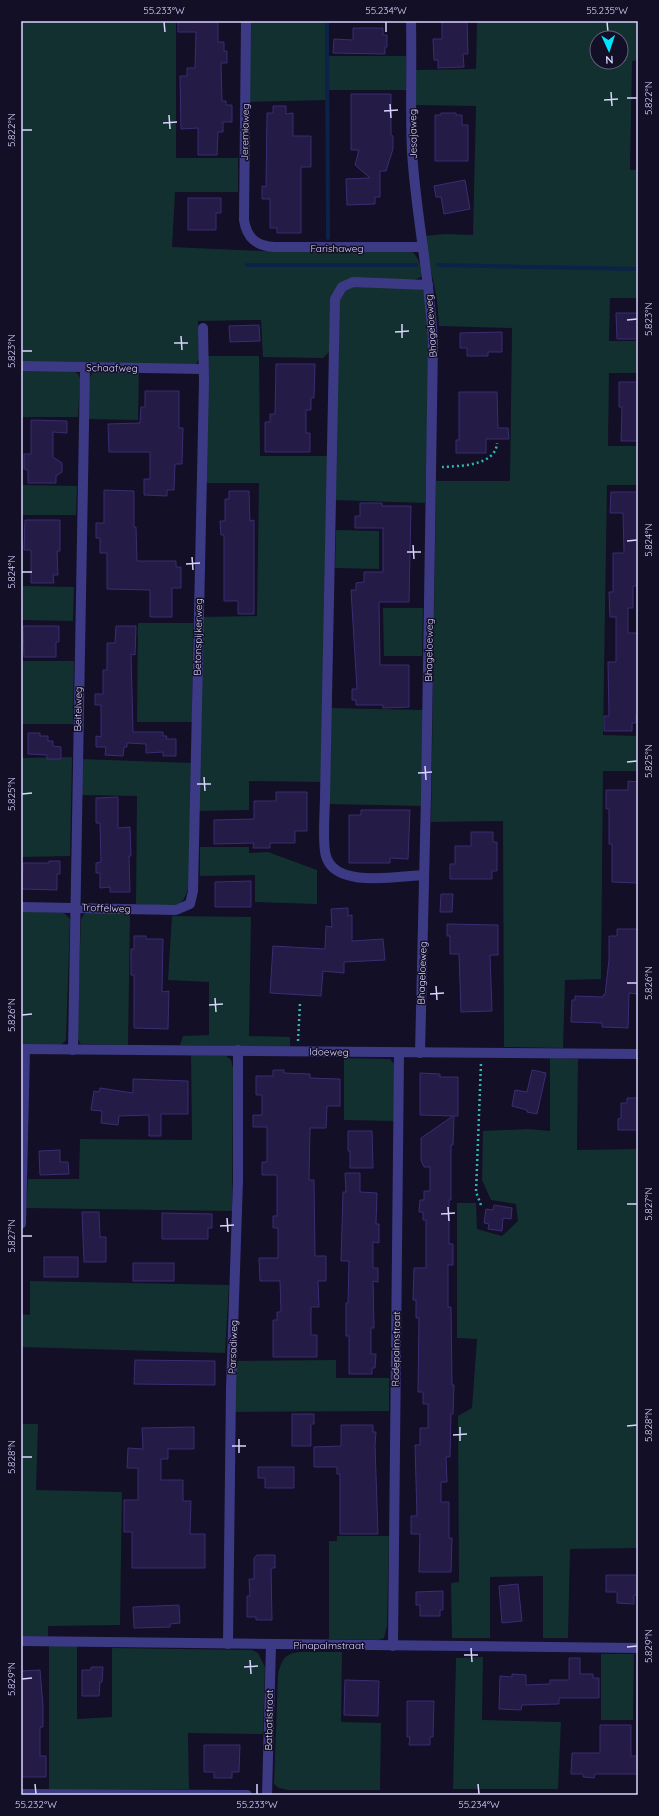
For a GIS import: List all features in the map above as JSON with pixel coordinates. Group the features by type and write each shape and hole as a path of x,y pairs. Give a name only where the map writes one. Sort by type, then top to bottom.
{"street":[{"name":"Jeremiaweg","path":"246,21 244,220 245,227 253,240"},
{"name":"Jesajaweg","path":"411,21 412,152 423,247"},
{"name":"Farishaweg","path":"253,240 264,246 275,247 423,247"},
{"name":"Bhageloeweg","path":"420,1053 432,467 433,343 431,304 423,247"},
{"path":"424,875 364,879 345,875 330,867 325,854 325,797 335,299 342,287 353,282 428,285"},
{"name":"Betonspijkerweg","path":"190,904 194,883 203,328"},
{"name":"Schaafweg","path":"21,366 203,369"},
{"name":"Beitelweg","path":"73,1050 74,907 85,368"},
{"name":"Troffelweg","path":"21,907 176,910 190,904"},
{"path":"21,1224 23,1049"},
{"name":"Idoeweg","path":"23,1049 638,1054"},
{"name":"Parsadiweg","path":"228,1644 231,1389 238,1180 238,1050"},
{"name":"Rodepalmstraat","path":"393,1646 399,1053"},
{"name":"Pinapalmstraat","path":"21,1641 638,1648"},
{"name":"Batbatistraat","path":"268,1795 271,1645"},
{"path":"21,1794 247,1795"}],"path":[{"path":"432,467 464,465 487,459 494,454 497,443"},
{"path":"298,1051 300,1003"},
{"path":"481,1205 476,1192 482,1053"}],"green space":[{"path":"21,21 176,21 176,158 238,158 238,192 175,192 172,247 264,251 401,250 412,252 414,254 418,260 421,277 414,280 352,278 331,297 329,352 323,358 263,357 261,320 198,321 199,359 196,364 191,366 21,362"},
{"path":"250,21 327,21 328,56 406,56 406,90 328,90 328,100 249,102"},
{"path":"477,21 638,21 638,60 632,61 630,170 638,170 638,298 610,298 609,341 638,341 638,373 609,373 608,446 638,446 638,485 607,485 603,735 638,736 638,771 603,771 601,979 565,980 563,1048 504,1047 503,821 431,822 436,481 510,481 512,328 439,326 437,300 424,236 445,234 473,235 476,106 415,105 415,70 476,69"},
{"path":"356,285 419,288 423,291 427,306 429,383 425,503 334,500 338,301 344,289"},
{"path":"207,356 259,356 260,456 328,456 322,782 249,781 249,810 199,811 202,617 257,616 259,483 205,483"},
{"path":"21,370 73,371 78,374 80,379 78,417 21,417"},
{"path":"98,370 139,370 138,420 88,419 89,380 92,373"},
{"path":"21,485 77,486 76,515 21,515"},
{"path":"336,530 379,531 379,569 335,568"},
{"path":"21,554 23,554 23,586 21,586"},
{"path":"23,586 74,587 73,621 22,620"},
{"path":"383,608 423,608 422,656 384,656"},
{"path":"138,623 193,623 192,722 137,722"},
{"path":"21,661 74,661 73,724 21,724"},
{"path":"330,708 424,710 423,806 329,804"},
{"path":"72,757 70,856 21,857 21,758"},
{"path":"81,759 191,763 189,886 182,902 165,906 136,904 137,796 80,795"},
{"path":"200,847 249,847 249,853 268,852 317,870 317,904 255,902 255,875 200,876"},
{"path":"21,911 64,913 70,919 66,1040 61,1045 21,1044"},
{"path":"90,912 130,913 128,1045 81,1044 77,1038 81,919 84,914"},
{"path":"172,916 251,917 249,1036 290,1037 290,1047 180,1045 183,1036 209,1035 209,982 168,980"},
{"path":"191,1055 226,1056 231,1060 233,1068 232,1211 26,1208 28,1179 79,1179 80,1139 192,1140"},
{"path":"344,1058 390,1059 395,1065 394,1121 344,1120"},
{"path":"550,1058 578,1059 577,1150 638,1149 638,1548 570,1549 568,1638 543,1638 543,1576 490,1577 490,1638 452,1638 451,1583 459,1582 458,1416 472,1408 477,1339 457,1338 457,1203 476,1203 477,1229 502,1236 518,1221 516,1204 491,1200 482,1180 483,1131 528,1129 550,1131"},
{"path":"30,1281 229,1285 225,1353 21,1347 21,1314 30,1315"},
{"path":"336,1360 336,1378 389,1378 389,1411 234,1412 236,1361"},
{"path":"21,1424 38,1424 36,1490 122,1492 120,1625 48,1626 48,1636 21,1636"},
{"path":"337,1536 389,1536 387,1626 384,1638 378,1640 329,1639 329,1541 337,1541"},
{"path":"49,1646 77,1646 77,1719 112,1717 112,1648 252,1650 258,1653 265,1667 263,1734 188,1733 189,1789 49,1789"},
{"path":"299,1652 342,1652 341,1722 381,1723 380,1790 288,1790 279,1788 274,1784 278,1674 284,1658 290,1654"},
{"path":"601,1654 634,1654 633,1720 601,1720"},
{"path":"483,1657 482,1720 561,1722 558,1789 453,1789 456,1658"}],"building":[{"path":"178,21 218,21 218,42 224,42 224,51 227,51 227,63 221,63 222,101 226,101 226,105 232,105 232,122 223,122 223,132 218,132 217,155 198,155 198,128 181,129 180,76 187,76 187,68 195,68 196,32 178,32"},
{"path":"442,21 467,21 468,54 463,54 464,67 438,68 438,60 434,60 433,39 442,39"},
{"path":"353,28 383,28 383,35 387,35 387,47 385,47 385,54 333,53 334,39 353,40"},
{"path":"351,94 391,94 391,135 393,136 393,149 386,171 380,171 380,197 375,197 375,204 347,205 346,179 370,178 355,165 359,150 351,150"},
{"path":"273,106 286,106 286,114 293,113 293,136 311,136 311,167 301,167 301,233 277,233 277,228 270,228 270,199 262,199 262,186 266,187 267,113 273,113"},
{"path":"441,113 456,113 456,115 462,115 462,125 468,125 468,161 435,161 435,115 441,115"},
{"path":"465,180 470,209 444,214 441,197 436,197 434,186"},
{"path":"188,198 221,198 221,213 216,213 216,230 188,230"},
{"path":"616,313 638,313 638,339 617,339"},
{"path":"259,325 260,341 230,342 229,326"},
{"path":"502,332 502,352 488,352 488,356 467,356 467,348 460,348 460,333"},
{"path":"276,364 315,364 314,398 311,398 311,410 306,410 306,433 310,433 310,452 265,452 265,422 270,422 270,414 275,414"},
{"path":"619,382 638,382 638,441 621,441 622,407 619,407"},
{"path":"145,391 179,391 179,428 183,428 182,464 175,464 174,490 167,490 167,496 144,495 144,479 150,479 150,452 109,452 108,424 140,423 141,407 145,407"},
{"path":"459,392 497,392 498,428 508,428 509,439 486,439 486,453 456,453 456,440 459,440"},
{"path":"31,420 67,421 67,433 53,432 53,457 62,463 62,472 56,476 56,483 28,483 28,470 24,469 24,454 31,454"},
{"path":"104,490 134,491 134,527 136,527 137,561 176,561 176,567 181,567 181,588 172,588 172,617 150,617 150,590 107,589 107,553 100,553 100,538 96,538 96,523 104,523"},
{"path":"229,491 249,491 250,521 254,520 254,614 238,614 238,601 224,601 224,535 221,535 220,521 225,521 225,499 229,499"},
{"path":"611,492 638,492 638,586 633,586 633,608 628,608 628,633 638,633 638,714 636,714 636,723 632,723 632,731 604,731 604,716 609,716 608,662 616,662 616,617 610,617 609,592 613,592 613,553 624,553 623,513 610,513"},
{"path":"360,503 382,503 382,506 411,506 409,602 379,602 380,665 409,665 409,707 383,708 383,705 356,705 356,700 352,700 352,689 357,689 351,590 356,590 356,583 364,582 364,572 383,572 383,528 355,528 355,516 360,516"},
{"path":"25,520 60,520 60,551 57,551 58,575 53,575 54,583 31,583 31,550 24,550"},
{"path":"23,626 59,626 59,642 56,642 56,657 24,657"},
{"path":"116,626 136,626 135,655 131,654 133,732 163,732 163,736 167,736 166,739 176,739 176,756 163,756 163,752 146,753 146,744 127,743 127,747 124,747 123,756 105,755 106,747 96,747 96,736 101,737 101,705 95,705 95,694 103,694 103,670 107,670 107,643 115,643"},
{"path":"28,733 40,733 40,736 48,736 48,741 53,741 53,746 61,747 61,759 47,759 47,755 28,754"},
{"path":"628,781 638,782 638,883 612,882 612,844 609,844 609,809 606,809 606,790 628,790"},
{"path":"276,792 307,792 307,831 295,831 295,843 270,843 270,848 253,848 254,843 214,844 214,820 254,819 254,801 276,801"},
{"path":"118,797 118,828 130,827 130,892 110,892 110,887 100,888 100,873 96,873 96,863 101,862 100,823 96,823 96,798"},
{"path":"361,810 410,810 408,859 390,858 390,863 349,863 349,815 361,815"},
{"path":"471,832 493,832 493,842 497,842 497,871 492,871 492,879 450,879 450,864 455,864 455,846 471,846"},
{"path":"49,861 60,861 60,874 57,874 57,890 22,889 23,863 49,863"},
{"path":"251,881 251,907 215,907 215,882"},
{"path":"441,894 453,894 452,912 440,912"},
{"path":"348,908 348,916 352,915 352,941 383,939 385,960 344,962 344,973 323,971 321,996 270,993 273,946 325,949 326,926 332,927 331,909"},
{"path":"447,924 498,925 498,955 490,955 492,1011 461,1012 459,954 450,954 450,936 447,936"},
{"path":"617,929 638,929 638,994 629,993 628,1028 602,1027 602,1023 571,1022 572,1000 575,1000 575,996 603,997 603,995 605,995 609,960 609,936 617,936"},
{"path":"134,936 146,936 146,939 163,939 162,992 169,991 168,1029 134,1028 134,975 131,975 131,949 134,949"},
{"path":"273,1070 284,1070 284,1073 310,1074 310,1078 340,1079 340,1106 327,1106 326,1128 310,1128 309,1180 314,1180 315,1256 326,1256 326,1281 318,1281 319,1307 311,1307 311,1335 317,1335 317,1357 273,1357 273,1320 277,1320 277,1312 281,1312 280,1281 260,1281 259,1258 278,1258 278,1228 273,1228 273,1216 277,1216 277,1175 262,1175 262,1162 267,1162 267,1127 253,1127 253,1115 262,1115 262,1095 256,1095 256,1076 273,1076"},
{"path":"532,1070 546,1073 537,1114 512,1106 515,1090 527,1092"},
{"path":"420,1073 440,1074 440,1077 458,1077 458,1116 454,1116 453,1145 451,1145 451,1200 449,1200 449,1244 453,1244 453,1265 448,1265 448,1307 451,1307 452,1385 454,1385 453,1414 451,1414 450,1457 446,1457 447,1482 441,1482 441,1502 449,1502 449,1538 452,1538 451,1572 419,1572 420,1534 411,1534 411,1516 417,1516 415,1445 420,1445 420,1428 428,1428 428,1404 423,1404 423,1392 418,1392 419,1318 416,1318 416,1300 413,1300 414,1268 426,1268 426,1220 423,1220 423,1212 419,1212 420,1200 424,1200 424,1191 430,1191 430,1167 424,1167 421,1160 421,1138 453,1116 420,1115"},
{"path":"133,1079 188,1081 188,1114 161,1114 161,1136 149,1136 149,1115 119,1116 118,1125 101,1123 102,1111 91,1110 94,1091 99,1092 100,1088 133,1093"},
{"path":"627,1098 638,1098 638,1130 618,1130 618,1119 621,1118 621,1103 627,1103"},
{"path":"348,1131 372,1131 373,1168 350,1168"},
{"path":"60,1150 60,1162 68,1162 69,1174 40,1175 39,1151"},
{"path":"345,1173 360,1173 360,1192 377,1193 376,1224 379,1224 379,1243 373,1242 373,1268 378,1268 378,1282 373,1281 374,1328 371,1328 371,1354 376,1354 375,1368 372,1368 372,1374 349,1374 349,1336 346,1336 346,1303 348,1303 349,1261 341,1261 343,1192 346,1192"},
{"path":"494,1205 512,1208 511,1219 503,1218 502,1231 488,1229 489,1224 484,1223 486,1209 493,1210"},
{"path":"82,1212 99,1212 100,1237 106,1237 106,1262 84,1262"},
{"path":"162,1213 212,1214 212,1228 208,1228 208,1239 162,1239"},
{"path":"44,1257 78,1257 78,1277 44,1277"},
{"path":"133,1263 174,1263 174,1281 133,1281"},
{"path":"135,1360 215,1361 215,1385 134,1384"},
{"path":"292,1414 314,1414 314,1424 311,1424 311,1446 292,1446"},
{"path":"341,1425 373,1425 373,1432 376,1432 375,1445 378,1534 340,1534 340,1474 337,1474 337,1467 314,1467 314,1447 341,1446"},
{"path":"194,1427 194,1449 168,1449 168,1459 161,1459 161,1480 183,1480 183,1501 191,1501 190,1534 205,1534 205,1568 132,1568 132,1532 124,1532 124,1500 138,1500 138,1468 127,1468 128,1448 143,1449 142,1428"},
{"path":"258,1467 294,1467 294,1488 265,1488 265,1478 258,1478"},
{"path":"257,1555 275,1555 275,1568 271,1568 272,1620 256,1620 256,1617 247,1617 247,1596 250,1596 249,1579 254,1579 254,1558"},
{"path":"606,1575 638,1575 638,1595 634,1595 634,1604 617,1603 617,1592 606,1592"},
{"path":"518,1584 522,1621 502,1623 499,1586"},
{"path":"443,1591 443,1610 440,1610 440,1616 420,1616 420,1605 416,1605 416,1592"},
{"path":"179,1605 180,1623 170,1624 170,1627 134,1628 133,1607"},
{"path":"569,1658 580,1658 580,1674 593,1674 593,1678 599,1678 599,1698 559,1698 559,1704 522,1705 521,1710 499,1709 500,1676 512,1677 512,1674 526,1675 526,1685 550,1684 550,1680 569,1680"},
{"path":"91,1667 103,1667 99,1696 82,1696 82,1670 91,1670"},
{"path":"40,1670 43,1727 40,1727 40,1756 46,1756 46,1777 21,1777 21,1671"},
{"path":"345,1680 379,1681 378,1716 344,1715"},
{"path":"407,1701 434,1701 433,1737 430,1737 430,1745 409,1745 410,1737 407,1737"},
{"path":"600,1725 631,1725 631,1756 638,1756 638,1774 595,1774 594,1778 583,1777 583,1774 571,1774 572,1753 600,1753"},
{"path":"204,1745 240,1745 239,1772 232,1772 232,1778 214,1778 214,1772 204,1772"}],"waterway":[{"path":"327,21 328,238"},
{"path":"247,265 416,265"},
{"path":"438,265 638,269"}]}
